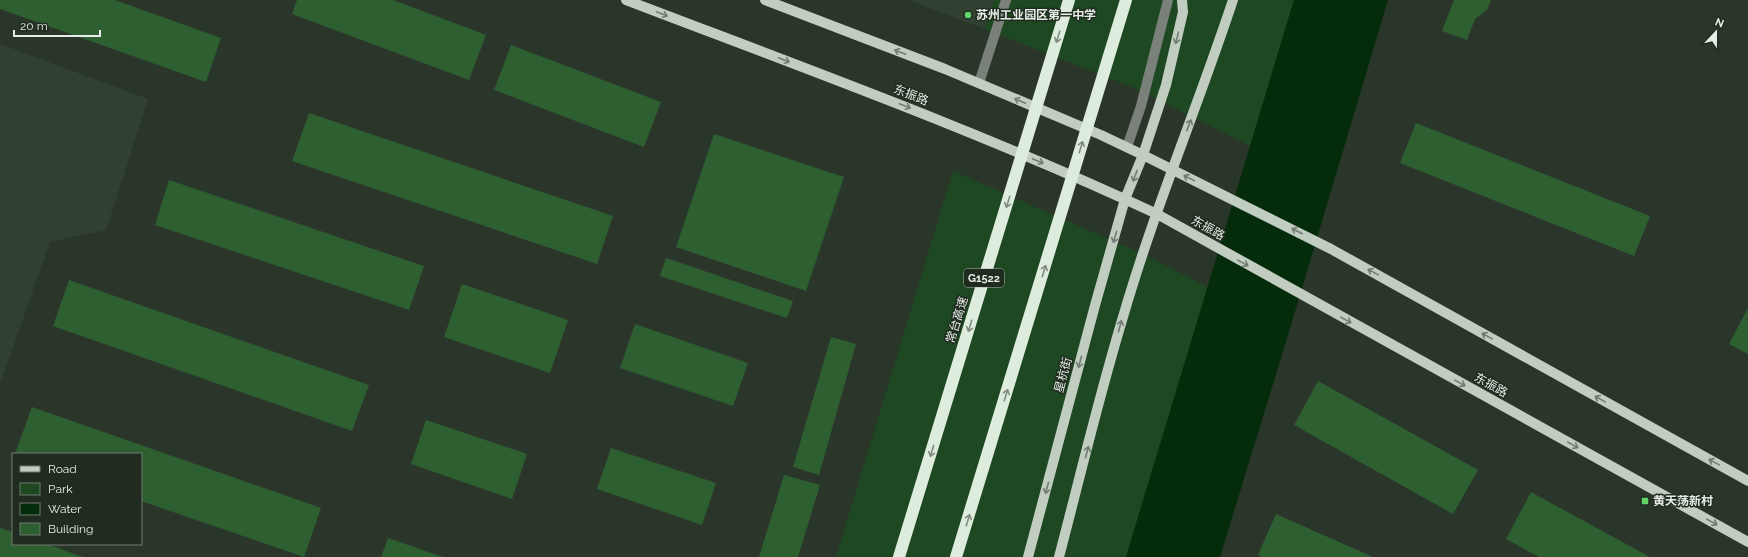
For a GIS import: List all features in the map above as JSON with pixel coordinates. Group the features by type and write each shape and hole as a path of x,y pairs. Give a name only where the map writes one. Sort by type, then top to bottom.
{"highway":[{"name":"常台高速","path":"899,557 1069,0"},
{"path":"956,557 1126,0"}],"main road":[{"name":"东振路","path":"626,0 923,113 1126,199 1156,214 1748,542"},
{"path":"765,0 979,83 1127,147 1172,169 1331,249 1748,481"},
{"name":"星杭街","path":"1028,557 1094,309 1126,199 1143,155 1166,85 1183,12 1182,0"},
{"path":"1059,557 1123,317 1156,214 1210,70 1233,0"}],"lane":[{"path":"979,83 1006,0"},
{"path":"1127,147 1141,106 1168,0"}],"shaded area":[{"name":"苏州工业园区第一中学","path":"909,0 994,0 985,29"},
{"path":"0,44 148,99 106,230 50,242 0,384"}],"green space":[{"path":"994,0 1294,0 1250,146 1134,88 985,29"},
{"path":"953,171 1145,255 1208,287 1126,557 836,557"}],"water":[{"path":"1294,0 1388,0 1220,557 1126,557"}],"building":[{"path":"0,0 115,0 221,38 206,82 0,9"},
{"path":"297,0 393,0 486,35 469,80 292,14"},
{"path":"1454,0 1491,0 1487,10 1475,19 1467,40 1442,31"},
{"path":"511,45 661,102 644,147 494,90"},
{"path":"309,113 613,216 597,264 292,161"},
{"path":"1416,123 1650,216 1634,256 1400,163"},
{"path":"714,134 844,177 806,291 676,247"},
{"path":"169,180 424,266 409,310 155,225"},
{"path":"666,258 793,301 787,318 660,276"},
{"path":"69,280 369,385 352,431 53,326"},
{"path":"462,284 568,320 550,373 444,337"},
{"path":"1748,308 1748,354 1729,344"},
{"path":"635,324 748,363 733,406 620,368"},
{"path":"831,337 856,344 819,475 793,467"},
{"path":"1318,381 1478,470 1453,514 1294,425"},
{"path":"32,407 321,508 304,557 142,501 142,453 15,453"},
{"path":"426,420 527,454 512,499 411,464"},
{"path":"611,448 716,483 702,525 597,489"},
{"path":"784,475 820,485 798,557 759,557"},
{"path":"1531,492 1650,557 1539,557 1506,539"},
{"path":"1276,514 1373,557 1262,557 1258,555"},
{"path":"0,528 12,532 12,545 50,545 83,557 0,557"},
{"path":"388,538 443,557 381,557"}],"place":[{"name":"苏州工业园区第一中学","path":"968,15"},
{"name":"黄天荡新村","path":"1645,501"}]}
